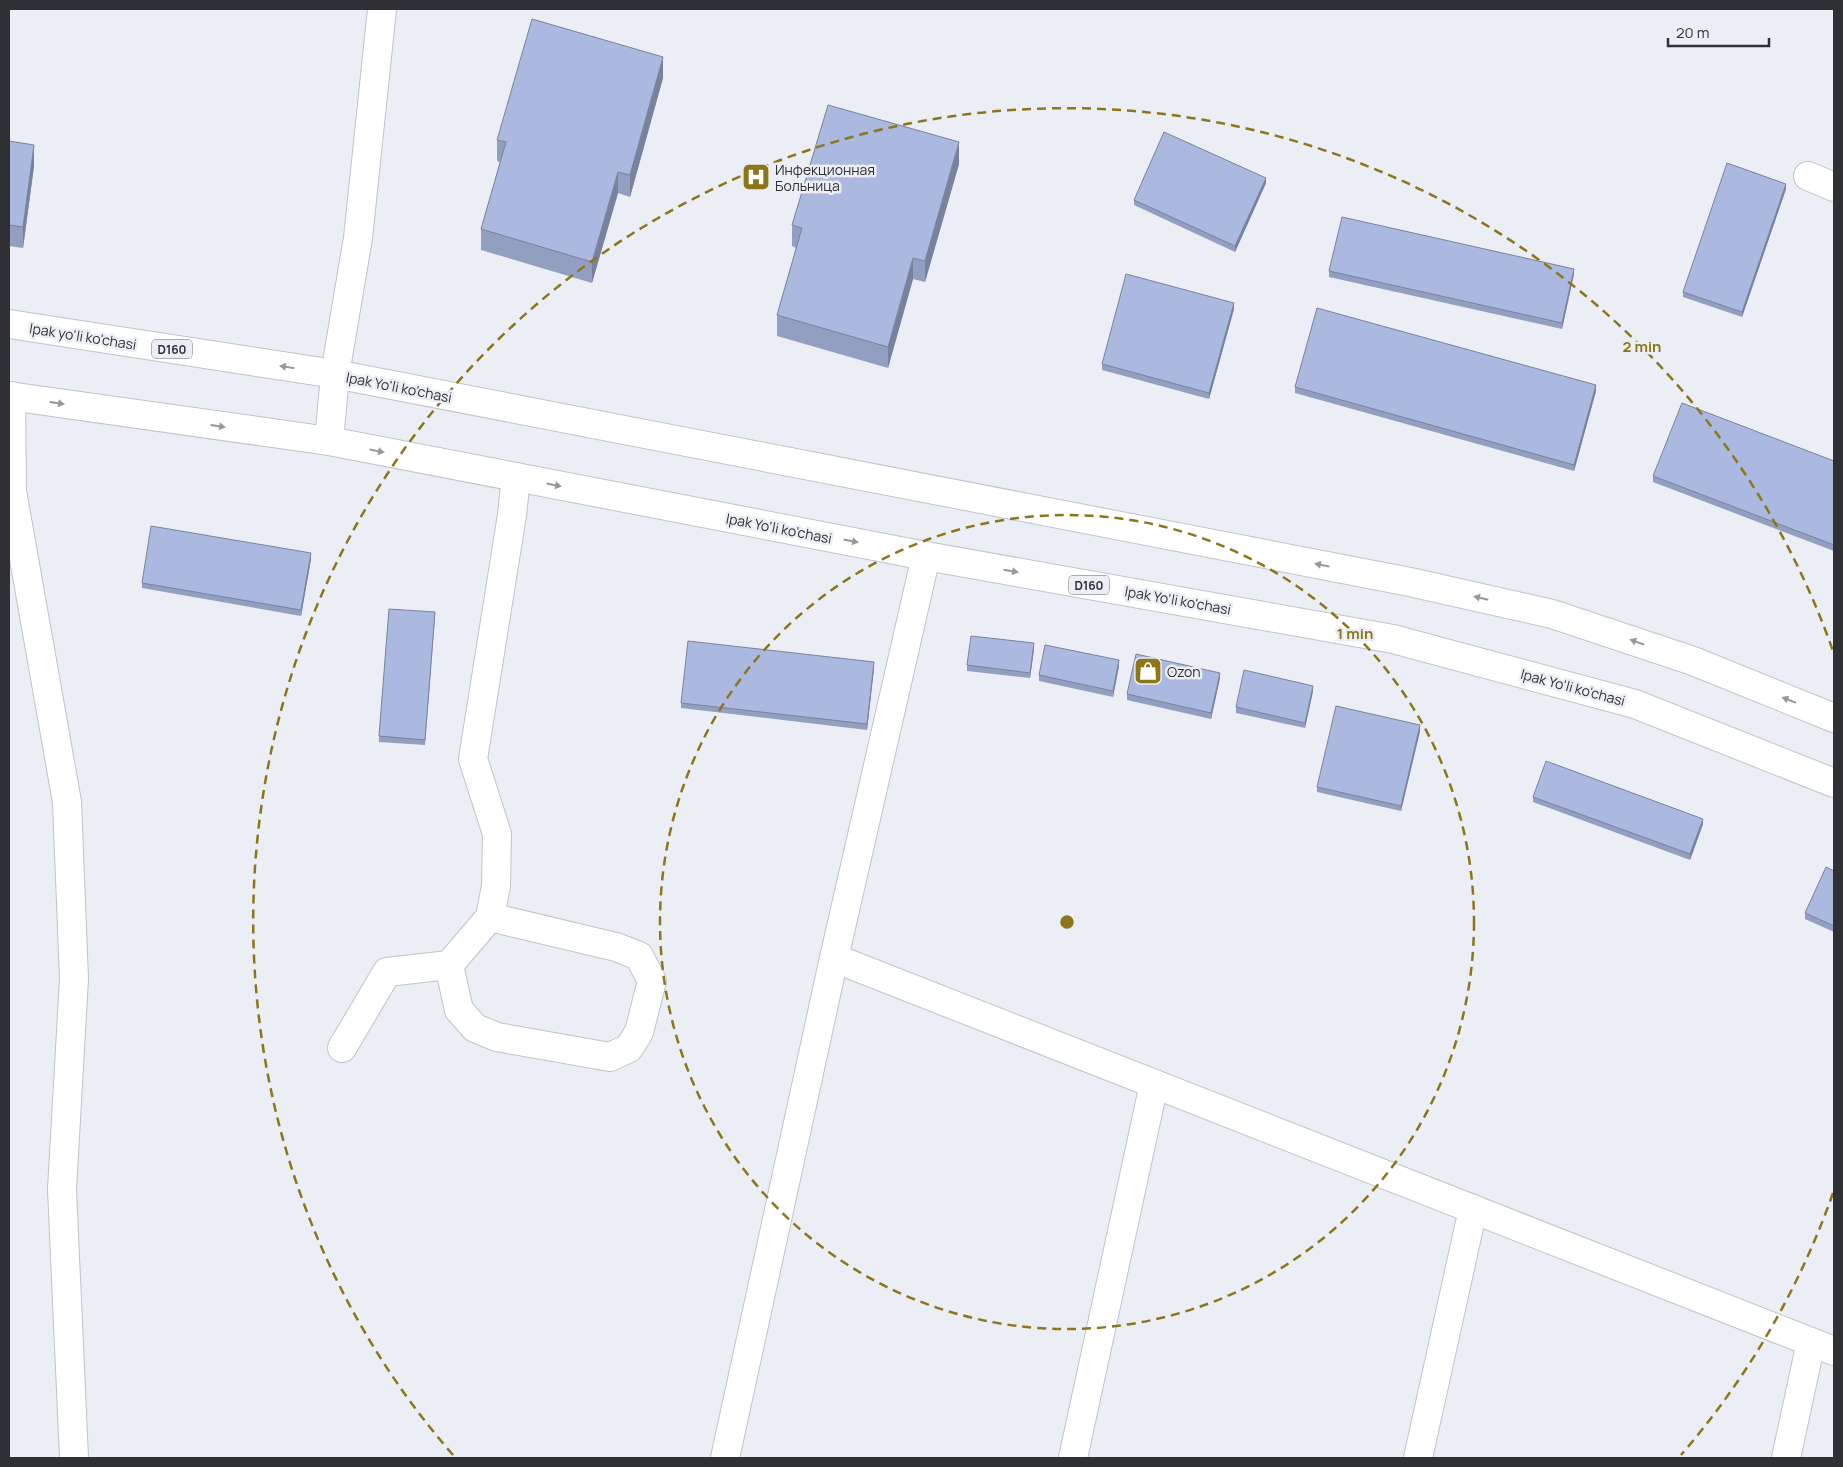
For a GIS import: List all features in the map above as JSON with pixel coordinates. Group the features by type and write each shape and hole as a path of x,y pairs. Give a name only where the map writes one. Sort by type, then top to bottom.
{"main road":[{"path":"329,441 335,374 358,238 382,9"},
{"path":"1808,176 1834,187"},
{"name":"Ipak yo'li ko'chasi","path":"9,324 335,374"},
{"name":"Ipak Yo'li ko'chasi","path":"335,374 1391,579 1552,614 1693,661 1834,718"},
{"path":"10,396 12,491 67,802 74,978 62,1188 74,1458"},
{"name":"D160","path":"10,396 329,441"},
{"name":"Ipak Yo'li ko'chasi","path":"329,441 926,556 1392,639 1635,704 1834,782"},
{"path":"342,1048 387,972 449,965 490,917 496,886 497,834 473,759 512,515 516,478"},
{"path":"725,1458 834,958 926,556"},
{"path":"449,965 459,1010 475,1028 497,1037 610,1057 629,1048 640,1032 652,981 639,956 616,947 490,917"},
{"path":"834,958 1823,1347 1786,1458"},
{"path":"1073,1458 1154,1084"},
{"path":"1418,1458 1472,1209"}],"building":[{"path":"532,19 663,57 630,175 618,172 592,262 481,229 506,142 497,140"},
{"path":"828,105 959,142 925,261 913,258 888,347 777,315 802,228 792,225"},
{"path":"1164,132 1266,178 1235,246 1134,200"},
{"path":"9,141 34,145 23,227 9,225"},
{"path":"1727,163 1786,184 1742,312 1683,292"},
{"path":"1342,217 1574,269 1562,323 1329,271"},
{"path":"1126,274 1234,303 1209,393 1102,364"},
{"path":"1317,308 1596,385 1574,465 1295,387"},
{"path":"1682,403 1834,461 1834,545 1653,476"},
{"path":"151,526 311,553 301,610 142,583"},
{"path":"389,609 435,612 425,740 379,736"},
{"path":"971,636 1034,643 1030,673 967,665"},
{"path":"688,641 874,662 867,724 681,703"},
{"path":"1045,645 1119,660 1113,691 1039,675"},
{"path":"1136,654 1220,673 1211,713 1127,694"},
{"path":"1244,670 1313,686 1305,723 1236,707"},
{"path":"1336,706 1420,725 1401,806 1317,787"},
{"path":"1546,761 1703,819 1690,854 1533,797"},
{"path":"1826,867 1834,871 1834,926 1805,913"}],"place":[{"name":"Инфекционная Больница","path":"756,177"},
{"name":"Ozon","path":"1148,671"}]}
